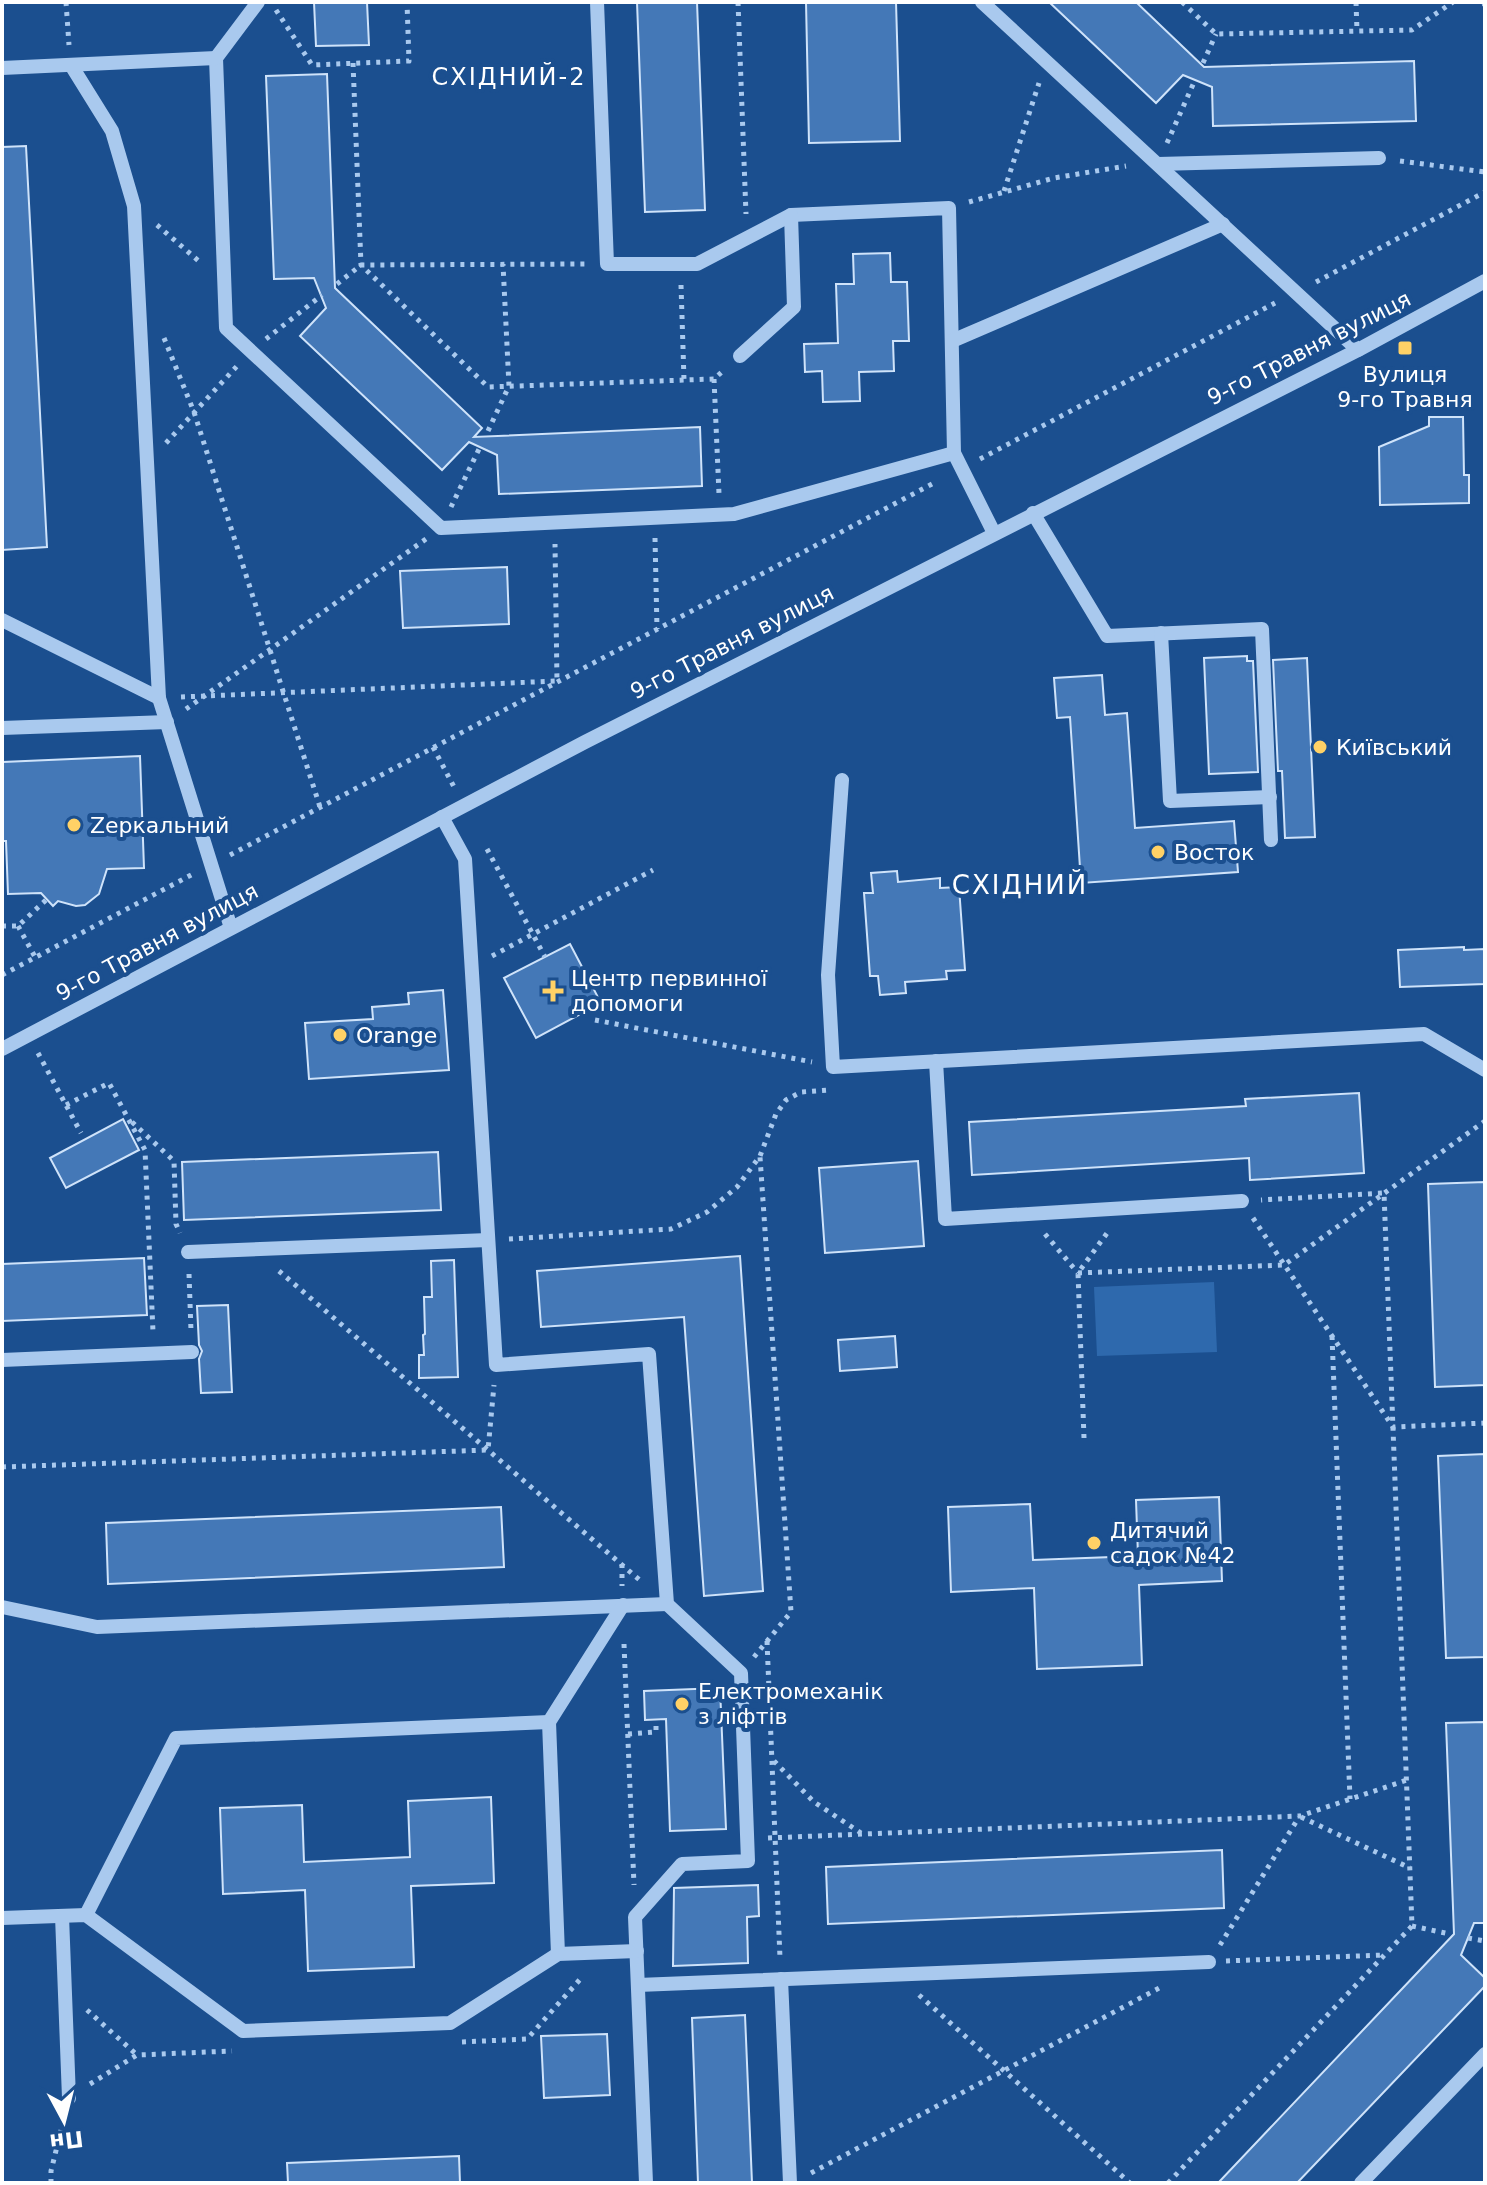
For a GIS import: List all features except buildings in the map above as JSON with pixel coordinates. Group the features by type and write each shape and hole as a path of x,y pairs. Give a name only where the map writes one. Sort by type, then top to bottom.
{"street":[{"path":"258,2 216,58 226,328 441,528 734,514 954,453"},
{"path":"597,2 607,264 697,264 791,215 949,208 954,453 994,533"},
{"path":"982,2 1298,291 1358,350"},
{"path":"2,68 216,58"},
{"path":"71,65 112,131 134,206 159,698 231,928"},
{"path":"1158,164 1379,158"},
{"path":"740,356 794,307 791,215"},
{"path":"952,341 1223,224"},
{"name":"9-го Травня вулиця","path":"2,1049 464,805 1358,350 1485,281"},
{"path":"1033,513 1107,636 1262,629 1271,840"},
{"path":"2,620 159,698"},
{"path":"1161,633 1170,801 1270,797"},
{"path":"2,728 167,722"},
{"path":"842,780 828,975 833,1067 1424,1034 1485,1070"},
{"path":"442,817 465,859 496,1365 649,1354 667,1604 741,1673 748,1861 682,1864 635,1917 646,2183"},
{"path":"936,1061 945,1219 1242,1201"},
{"path":"188,1252 488,1240"},
{"path":"2,1360 192,1352"},
{"path":"2,1607 97,1627 667,1604"},
{"path":"558,1954 549,1722 623,1605"},
{"path":"86,1915 176,1738 549,1722"},
{"path":"2,1918 86,1915 243,2031 450,2023 558,1954 637,1951"},
{"path":"62,1916 69,2098"},
{"path":"638,1985 1209,1962"},
{"path":"781,1979 790,2183"},
{"path":"1361,2183 1485,2054"}],"path":[{"path":"66,2 71,65"},
{"path":"271,2 312,65 409,61 407,2"},
{"path":"738,2 747,239"},
{"path":"1182,2 1216,34 1412,30 1453,2"},
{"path":"1356,2 1357,31"},
{"path":"1484,2 1485,8"},
{"path":"1203,63 1216,34"},
{"path":"1004,192 1047,62"},
{"path":"353,63 361,265 488,387 714,379 719,515"},
{"path":"949,208 1054,178 1103,168 1158,164 1195,80"},
{"path":"1379,158 1485,172"},
{"path":"2,975 1485,192"},
{"path":"134,206 224,281"},
{"path":"488,431 509,386 503,264"},
{"path":"337,284 361,265 607,264"},
{"path":"681,264 684,380"},
{"path":"147,463 250,351 322,295"},
{"path":"194,412 320,807"},
{"path":"167,722 441,528 480,447"},
{"path":"654,518 657,629"},
{"path":"555,523 557,681"},
{"path":"159,698 557,681"},
{"path":"433,747 464,805"},
{"path":"484,844 545,957"},
{"path":"471,967 653,870"},
{"path":"2,926 18,926 47,899"},
{"path":"18,926 35,957"},
{"path":"595,1020 833,1067"},
{"path":"29,1035 81,1133"},
{"path":"66,1105 109,1083 145,1150 153,1354"},
{"path":"128,1117 174,1161 176,1224"},
{"path":"1078,1273 1284,1265 1485,1121"},
{"path":"488,1240 671,1229 707,1212 737,1187 760,1156 791,1612 741,1673"},
{"path":"1242,1201 1384,1193"},
{"path":"1168,2183 1412,1926 1384,1193"},
{"path":"1242,1201 1393,1427"},
{"path":"1078,1273 1125,1209"},
{"path":"1029,1214 1078,1273 1084,1438"},
{"path":"255,1250 667,1604"},
{"path":"188,1252 192,1352"},
{"path":"1332,1336 1350,1799"},
{"path":"488,1450 496,1365"},
{"path":"1393,1427 1485,1423"},
{"path":"2,1467 488,1450"},
{"path":"623,1605 635,1917"},
{"path":"767,1640 781,1979"},
{"path":"628,1734 656,1732 656,1720"},
{"path":"765,1749 814,1802 862,1834"},
{"path":"747,1839 1300,1816 1407,1780"},
{"path":"1300,1816 1410,1868"},
{"path":"1209,1962 1300,1816"},
{"path":"1412,1926 1450,1934"},
{"path":"1468,1938 1485,1941"},
{"path":"1209,1962 1385,1955"},
{"path":"897,1975 1130,2183"},
{"path":"807,2176 1168,1983"},
{"path":"51,2183 51,2171 69,2098 137,2055 65,1989"}],"shaded area":[{"path":"1214,1282 1217,1352 1097,1356 1094,1287"}],"place":[{"name":"Вулиця 9-го Травня","path":"1405,348"},
{"name":"Київський","path":"1320,747"},
{"name":"Zеркальний","path":"74,825"},
{"name":"Восток","path":"1158,852"},
{"name":"Центр первинної допомоги","path":"553,991"},
{"name":"Orange","path":"340,1035"},
{"name":"Дитячий садок №42","path":"1094,1543"},
{"name":"Електромеханік з ліфтів","path":"682,1704"}],"district":[{"name":"СХІДНИЙ-2","path":"509,77"},
{"name":"СХІДНИЙ","path":"1020,885"}]}
